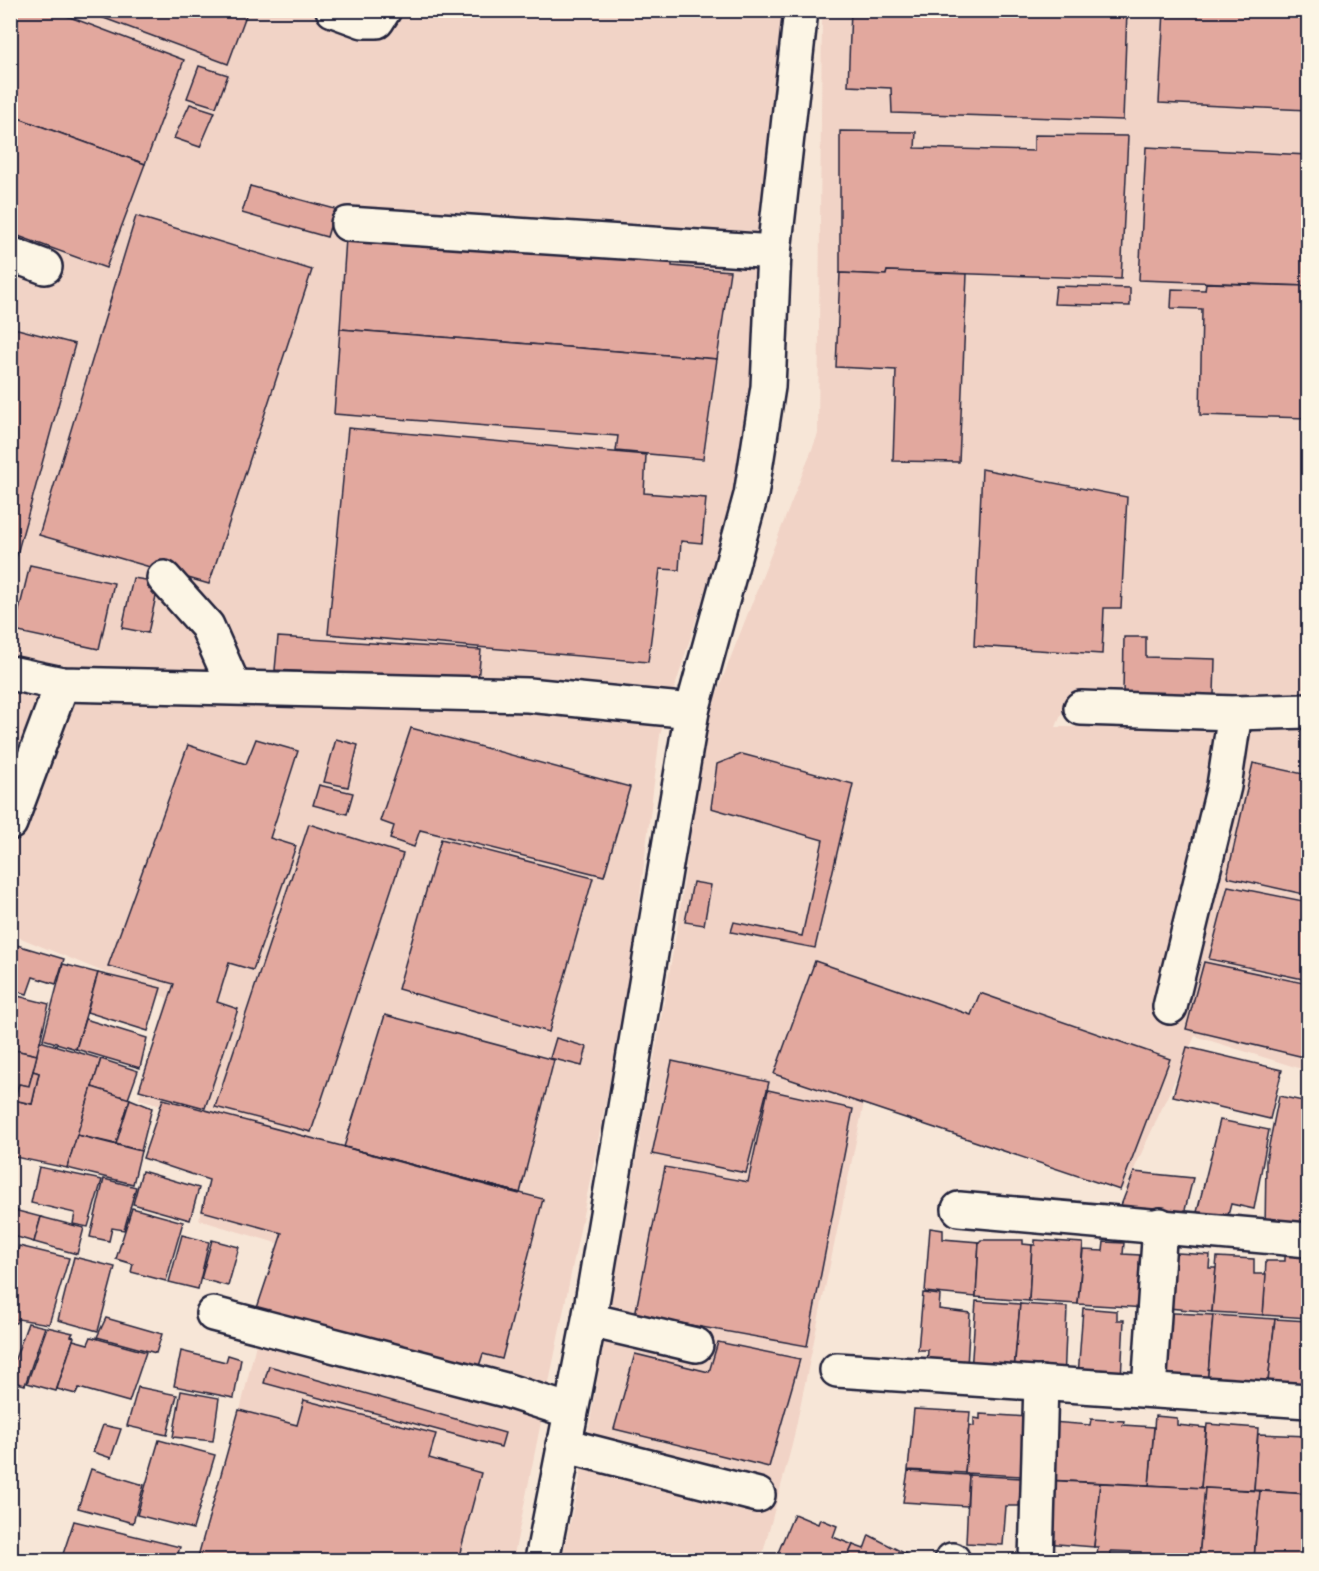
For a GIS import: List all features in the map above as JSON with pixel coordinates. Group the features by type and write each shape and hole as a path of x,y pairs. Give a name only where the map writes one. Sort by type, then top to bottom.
{"street":[{"path":"333,10 368,22 377,21 384,10"},
{"path":"542,1560 589,1320 692,711 751,495 768,387 774,252 801,10"},
{"path":"348,224 774,252"},
{"path":"10,255 45,267"},
{"path":"164,578 207,626 234,687"},
{"path":"10,673 62,684 528,694 692,711"},
{"path":"10,823 62,684"},
{"path":"1081,708 1235,713 1308,711"},
{"path":"1170,1007 1224,786 1235,713"},
{"path":"959,1209 1160,1225 1308,1240"},
{"path":"1149,1390 1160,1225"},
{"path":"213,1314 505,1390 570,1411"},
{"path":"589,1320 696,1345"},
{"path":"837,1370 1308,1401"},
{"path":"1036,1560 1041,1383"},
{"path":"563,1445 758,1495"}],"shaded area":[{"path":"10,11 798,11 780,242 740,480 660,735 628,993 513,1560 204,1560 280,1244 199,1220 210,1180 168,1107 139,1099 167,998 11,934"},
{"path":"822,11 1308,11 1308,701 1066,703 1056,727 1308,726 1308,1071 1195,1036 1125,1189 864,1103 792,1445 761,1560 562,1560 581,1472 678,923 707,718 818,434"}],"building":[{"path":"10,10 51,10 184,60 145,164 10,115"},
{"path":"82,10 248,10 228,64"},
{"path":"851,10 1127,10 1123,120 892,113 891,88 848,86"},
{"path":"1164,10 1308,10 1308,110 1159,103"},
{"path":"199,66 228,75 216,107 187,98"},
{"path":"190,104 215,112 200,147 174,138"},
{"path":"10,115 145,164 106,268 10,233"},
{"path":"840,131 916,132 915,148 1034,151 1034,135 1128,136 1121,279 887,271 886,275 840,273"},
{"path":"1146,147 1308,155 1308,286 1139,280"},
{"path":"250,186 335,209 327,237 242,213"},
{"path":"136,216 312,270 209,584 39,535"},
{"path":"346,238 672,252 672,266 730,271 717,359 340,329"},
{"path":"887,271 967,274 959,462 893,461 896,370 836,367 840,273 886,275"},
{"path":"1206,283 1308,286 1308,418 1200,415 1202,309 1171,308 1172,289 1205,290"},
{"path":"1056,286 1130,288 1130,306 1054,304"},
{"path":"10,327 75,344 11,576 10,576"},
{"path":"340,329 717,359 703,459 616,451 618,436 334,414"},
{"path":"348,428 646,455 644,493 706,498 702,543 681,541 679,570 660,569 648,662 328,634"},
{"path":"982,469 1127,497 1121,608 1104,608 1102,654 974,646"},
{"path":"30,565 114,583 99,649 14,631"},
{"path":"133,578 159,582 148,633 122,628"},
{"path":"278,637 481,650 478,681 275,670"},
{"path":"1124,637 1146,637 1146,657 1215,659 1214,695 1123,694"},
{"path":"411,728 630,787 604,876 420,830 414,847 390,839 394,826 380,821"},
{"path":"256,739 298,751 270,838 296,846 253,970 229,963 217,1002 238,1009 205,1108 139,1090 174,984 108,966 188,745 246,764"},
{"path":"336,739 358,745 348,787 324,782"},
{"path":"742,754 853,784 815,948 731,932 734,922 802,936 823,840 711,808 717,764"},
{"path":"1253,763 1308,775 1308,895 1227,877"},
{"path":"319,785 353,793 347,814 313,805"},
{"path":"309,824 403,854 311,1132 215,1107"},
{"path":"441,839 593,878 549,1032 398,989"},
{"path":"693,882 711,885 704,925 685,922"},
{"path":"1228,886 1308,902 1308,980 1209,959"},
{"path":"10,943 64,959 56,984 33,977 27,994 10,989"},
{"path":"815,961 971,1015 980,993 1170,1059 1120,1190 774,1074"},
{"path":"1204,962 1308,984 1308,1058 1186,1029"},
{"path":"63,964 98,973 76,1049 43,1039"},
{"path":"98,973 161,988 148,1031 87,1012"},
{"path":"10,994 49,1004 37,1055 10,1049"},
{"path":"385,1015 554,1060 520,1193 344,1147"},
{"path":"85,1019 147,1038 140,1068 76,1049"},
{"path":"556,1038 587,1047 582,1066 550,1058"},
{"path":"40,1041 101,1059 67,1168 10,1156 10,1114 14,1100 32,1104 39,1073 33,1071"},
{"path":"1187,1047 1282,1070 1270,1119 1173,1096"},
{"path":"10,1049 37,1055 29,1086 19,1084 10,1114"},
{"path":"101,1059 138,1071 128,1099 92,1087"},
{"path":"672,1061 769,1082 746,1173 652,1154"},
{"path":"33,1071 39,1073 32,1104 14,1100 19,1084 29,1086"},
{"path":"92,1087 130,1099 116,1144 77,1135"},
{"path":"768,1090 853,1109 807,1346 635,1315 665,1167 748,1182"},
{"path":"1279,1096 1308,1102 1308,1234 1265,1230 1266,1160"},
{"path":"130,1099 152,1108 141,1151 116,1144"},
{"path":"163,1099 543,1199 502,1359 483,1354 475,1378 252,1323 282,1233 202,1211 209,1180 143,1158"},
{"path":"1220,1120 1269,1130 1254,1209 1231,1204 1224,1230 1193,1228"},
{"path":"77,1135 141,1151 133,1184 67,1168"},
{"path":"344,1147 520,1193 519,1194"},
{"path":"39,1167 102,1180 88,1227 73,1224 75,1213 31,1203"},
{"path":"142,1171 199,1188 190,1220 133,1204"},
{"path":"1134,1172 1193,1178 1181,1226 1116,1218"},
{"path":"104,1179 136,1187 124,1230 112,1228 109,1241 90,1237"},
{"path":"132,1208 183,1222 166,1281 131,1272 133,1264 116,1259"},
{"path":"10,1209 41,1217 34,1242 10,1235"},
{"path":"41,1217 84,1228 77,1254 34,1242"},
{"path":"930,1228 943,1230 943,1239 979,1242 976,1297 925,1292"},
{"path":"182,1235 209,1242 198,1289 169,1282"},
{"path":"212,1240 239,1247 228,1286 201,1279"},
{"path":"981,1240 1023,1240 1023,1244 1032,1245 1029,1301 976,1297 979,1242"},
{"path":"1035,1240 1083,1243 1078,1304 1029,1301 1032,1245 1035,1245"},
{"path":"1104,1242 1124,1243 1123,1254 1140,1255 1139,1265 1154,1265 1147,1308 1078,1304 1083,1250 1103,1251"},
{"path":"19,1246 69,1258 49,1324 18,1319 16,1323 10,1322 10,1280"},
{"path":"1161,1252 1210,1255 1209,1268 1216,1268 1212,1312 1157,1307"},
{"path":"1285,1255 1308,1256 1308,1318 1263,1315 1266,1261 1285,1261"},
{"path":"74,1257 115,1267 98,1331 58,1320"},
{"path":"1217,1257 1254,1259 1254,1274 1266,1274 1263,1315 1212,1312"},
{"path":"923,1293 940,1295 939,1309 970,1313 967,1367 927,1365 928,1350 918,1350"},
{"path":"976,1301 1020,1304 1013,1380 971,1371"},
{"path":"1020,1304 1067,1307 1064,1382 1014,1372"},
{"path":"1083,1308 1117,1311 1117,1320 1124,1320 1121,1379 1078,1376"},
{"path":"1155,1312 1213,1315 1207,1386 1150,1381"},
{"path":"1213,1315 1275,1319 1267,1391 1207,1386"},
{"path":"106,1318 162,1334 156,1353 97,1337"},
{"path":"1275,1319 1308,1321 1308,1398 1267,1391"},
{"path":"28,1323 45,1327 25,1385 10,1381 10,1373"},
{"path":"47,1327 73,1333 71,1336 74,1337 56,1391 27,1383"},
{"path":"91,1337 146,1352 129,1402 79,1388 76,1394 57,1389 73,1340 88,1344"},
{"path":"718,1342 800,1359 769,1467 614,1429 635,1354 709,1372"},
{"path":"181,1351 226,1362 228,1355 241,1359 234,1398 174,1386"},
{"path":"269,1366 505,1433 501,1447 264,1383"},
{"path":"138,1387 177,1395 167,1435 127,1426"},
{"path":"181,1391 219,1398 213,1441 173,1437"},
{"path":"304,1400 436,1434 429,1458 481,1473 458,1560 197,1560 239,1410 297,1425"},
{"path":"914,1409 970,1412 965,1473 908,1470"},
{"path":"980,1414 1027,1417 1021,1476 965,1473 969,1425 974,1426 974,1418 980,1419"},
{"path":"1155,1416 1177,1418 1177,1425 1206,1428 1201,1488 1149,1485"},
{"path":"1091,1419 1124,1421 1123,1425 1154,1427 1149,1485 1047,1480 1052,1422 1090,1425"},
{"path":"1207,1424 1258,1428 1254,1490 1201,1488"},
{"path":"103,1425 121,1429 111,1458 93,1452"},
{"path":"1258,1434 1308,1436 1308,1494 1254,1490"},
{"path":"159,1440 215,1455 193,1529 137,1515"},
{"path":"91,1469 144,1485 133,1523 78,1508"},
{"path":"908,1471 969,1475 967,1506 903,1502"},
{"path":"969,1475 1021,1478 1019,1506 1006,1506 1003,1545 966,1543"},
{"path":"1041,1480 1100,1483 1094,1547 1045,1543"},
{"path":"1100,1483 1205,1488 1199,1560 1158,1556 1158,1560 1141,1560 1141,1552 1111,1551 1110,1560 1096,1560 1098,1547 1094,1547"},
{"path":"1205,1488 1260,1491 1254,1558 1199,1560"},
{"path":"1260,1491 1308,1494 1308,1555 1305,1555 1304,1560 1254,1560"},
{"path":"794,1514 818,1524 820,1519 837,1526 833,1537 853,1545 846,1560 775,1560"},
{"path":"74,1521 180,1547 176,1560 61,1560"},
{"path":"869,1535 912,1557 911,1560 846,1560 853,1545 864,1549"}]}
